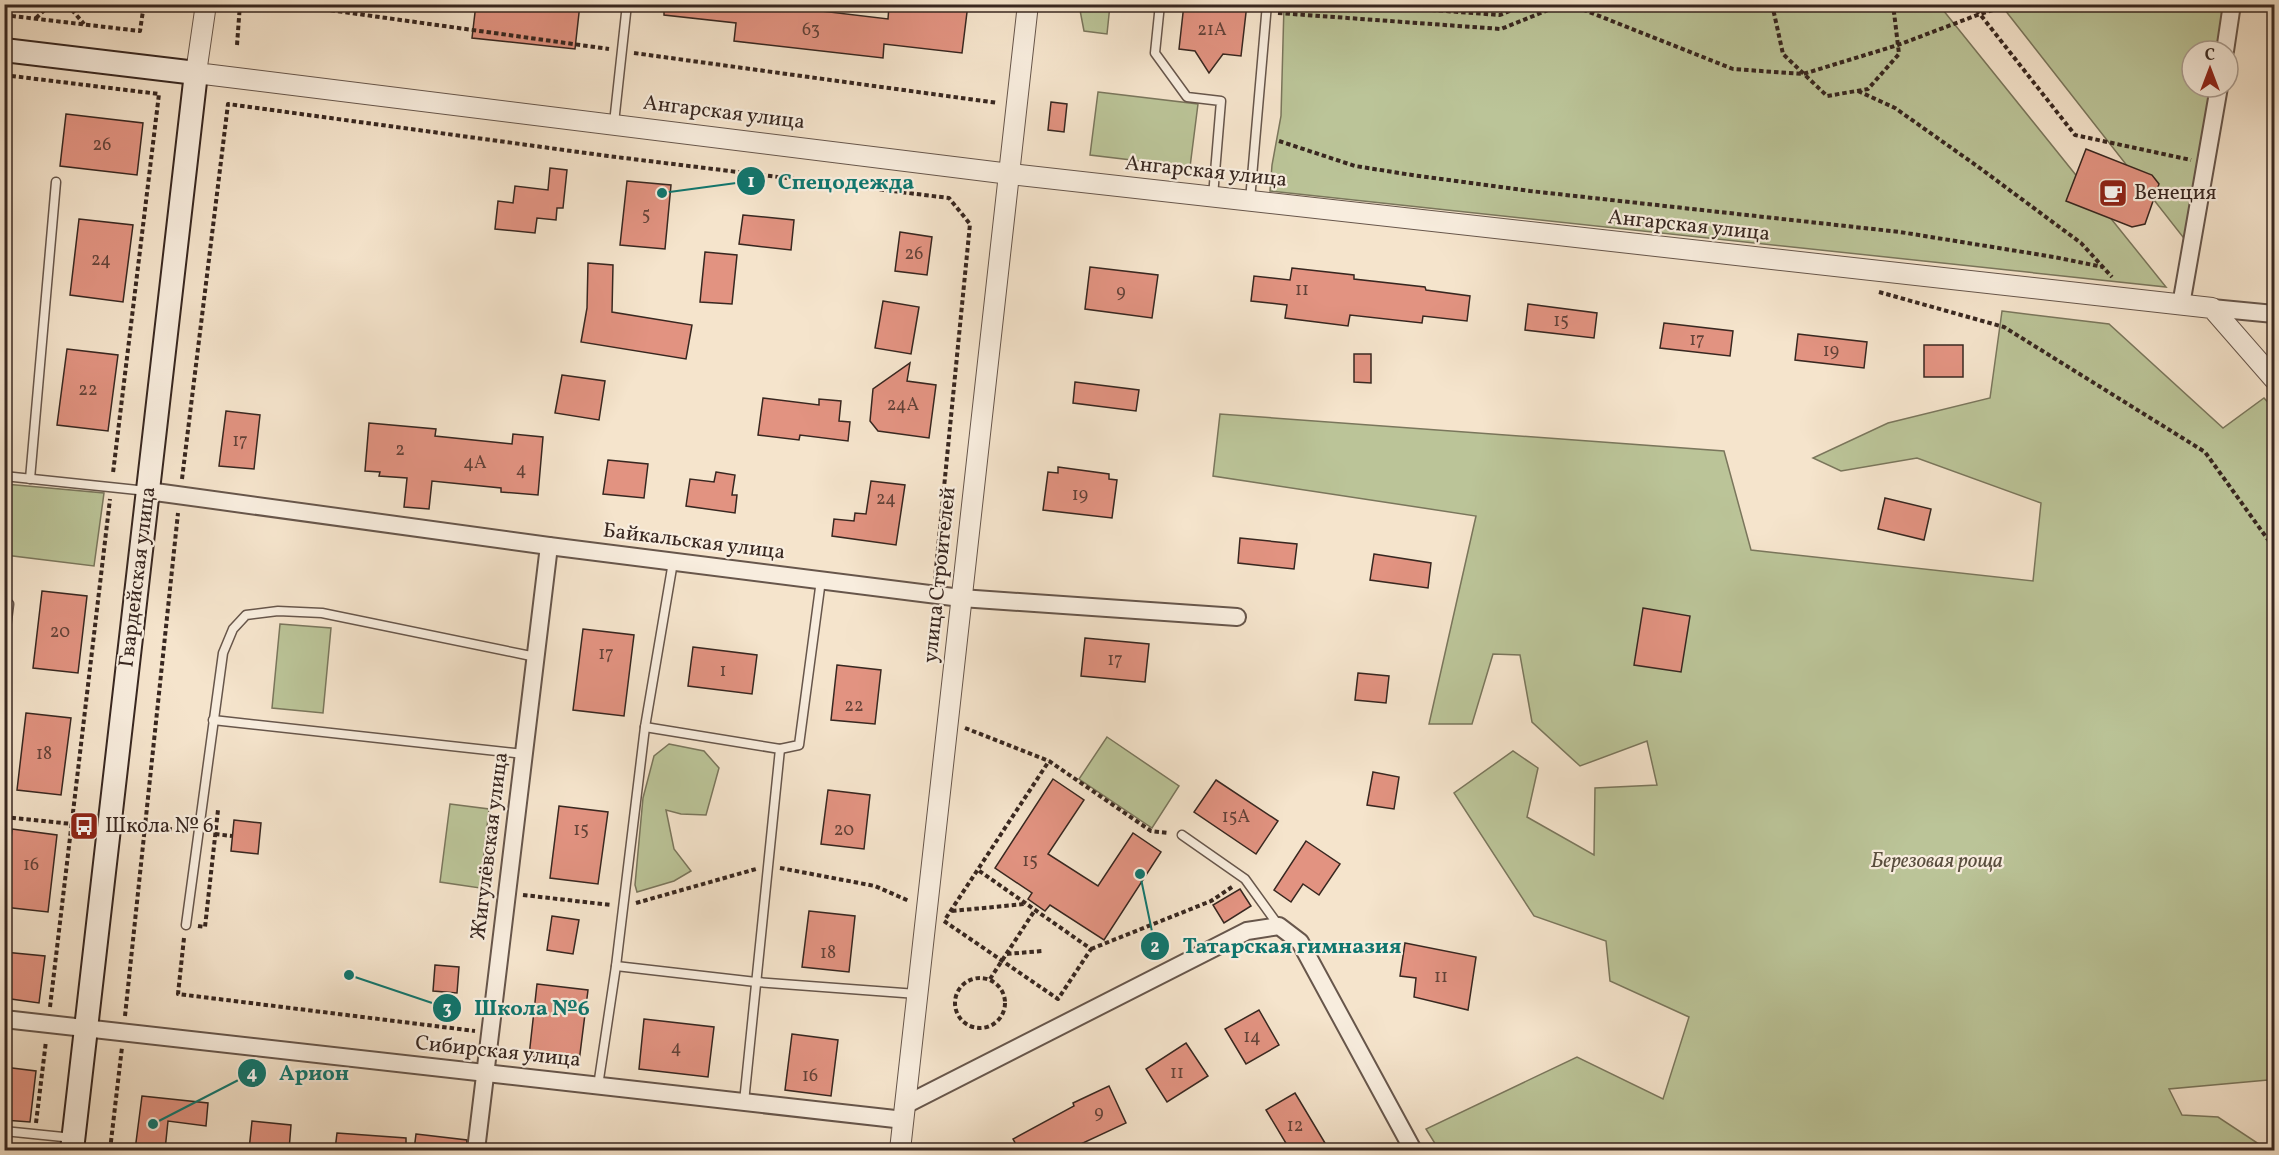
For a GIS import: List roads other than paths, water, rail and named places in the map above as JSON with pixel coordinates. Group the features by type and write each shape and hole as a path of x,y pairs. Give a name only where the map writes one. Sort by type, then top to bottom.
{"main road":[{"path":"4,50 196,72"},
{"name":"Гвардейская улица","path":"73,1144 196,72"}],"street":[{"name":"Гвардейская улица","path":"196,72 206,4"},
{"name":"улица Строителей","path":"900,1150 1028,4"},
{"path":"2227,39 2232,4"},
{"name":"Ангарская улица","path":"196,72 1010,174 2212,308"},
{"path":"2181,305 2217,99"},
{"path":"2212,308 2274,314"},
{"path":"2212,308 2274,379"},
{"name":"Байкальская улица","path":"148,491 549,546 961,598 1237,617"},
{"name":"Жигулёвская улица","path":"476,1150 549,546"},
{"path":"904,1113 1247,931 1279,926 1300,942 1413,1150"},
{"name":"Сибирская улица","path":"4,1020 744,1102 904,1113"}],"lane":[{"path":"614,123 627,4"},
{"path":"1160,4 1155,53 1187,97 1221,101 1213,196"},
{"path":"1250,200 1267,8"},
{"path":"30,478 56,182"},
{"path":"4,476 148,491"},
{"path":"598,1086 616,966 645,727 673,562"},
{"path":"645,727 780,748 799,745 822,580"},
{"path":"4,603 9,604 4,644"},
{"path":"186,925 223,653 233,629 246,615 279,610 322,613 536,657"},
{"path":"213,720 524,754"},
{"path":"744,1102 780,748"},
{"path":"1182,835 1245,879 1279,926"},
{"path":"616,966 756,982 917,994"},
{"path":"4,1131 35,1134 73,1144"}],"place":[{"name":"Спецодежда","path":"662,193"},
{"name":"Венеция","path":"2113,193"},
{"name":"Школа № 6","path":"84,826"},
{"name":"Татарская гимназия","path":"1140,874"},
{"name":"Школа №6","path":"349,975"},
{"name":"Арион","path":"153,1124"}],"park label":[{"name":"Березовая роща","path":"1937,861"}]}
